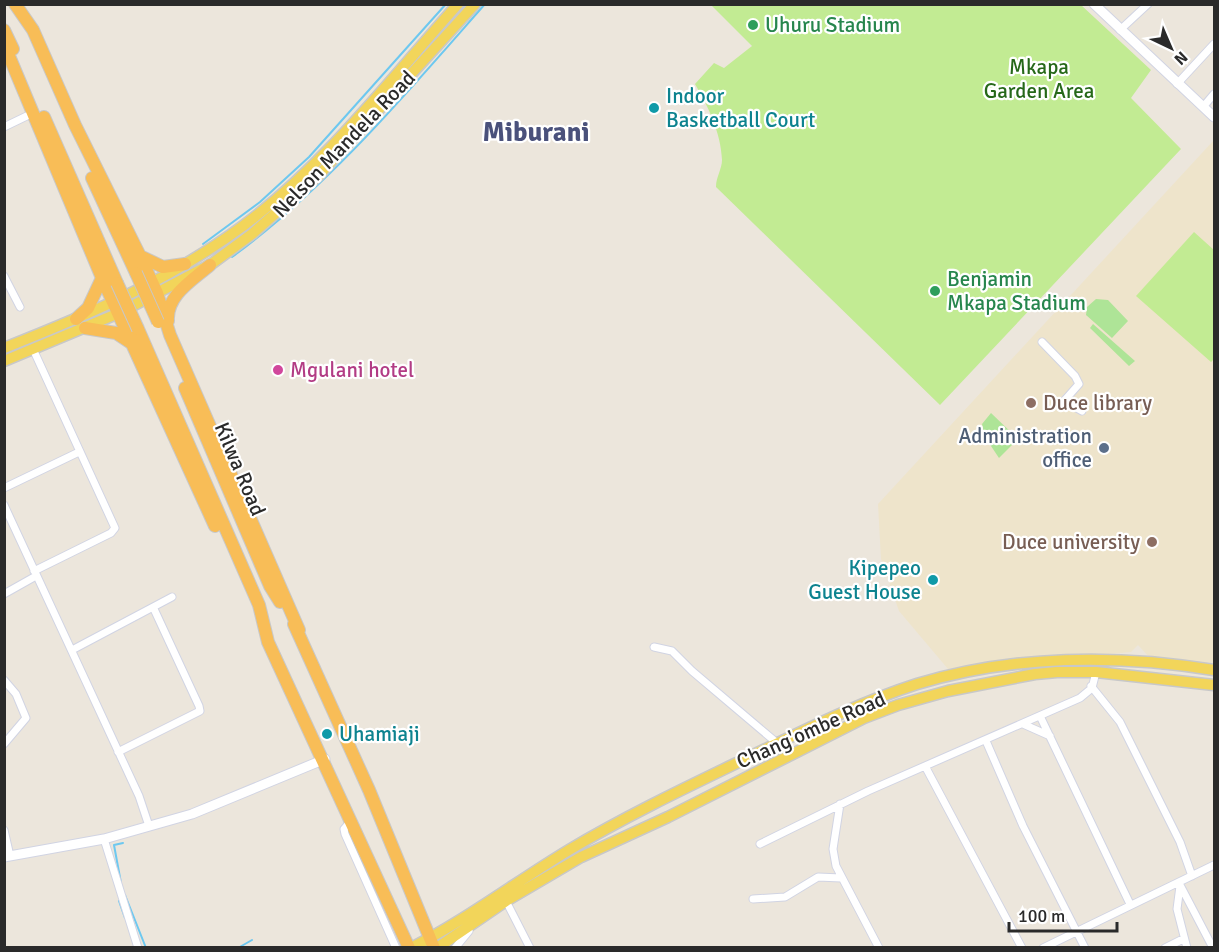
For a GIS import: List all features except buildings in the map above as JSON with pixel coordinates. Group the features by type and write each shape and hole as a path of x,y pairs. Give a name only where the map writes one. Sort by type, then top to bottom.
{"highway":[{"path":"14,4 33,30 75,125 155,288 163,325"},
{"name":"Kilwa Road","path":"14,4 136,273 163,325 270,586 299,630 369,790 423,923 434,944"},
{"name":"Kilwa Road","path":"4,30 259,605 268,642 325,759 410,948"},
{"path":"4,44 102,278 268,642"},
{"path":"140,256 163,267 185,264"},
{"path":"163,325 169,305 184,287 210,265"},
{"path":"102,278 80,324 116,333 132,343"}],"main road":[{"name":"Nelson Mandela Road","path":"155,288 185,264 244,225 286,190 345,130 458,4"},
{"name":"Nelson Mandela Road","path":"4,361 33,349 155,288 210,265 278,213 319,175 475,4"},
{"name":"Nelson Mandela Road","path":"4,348 80,324"},
{"name":"Chang'ombe Road","path":"410,948 434,944 571,849 693,783 856,706 919,684 969,672 1065,659 1173,663 1215,670"},
{"name":"Chang'ombe Road","path":"447,948 452,932 478,920 581,857 880,712 948,691 1035,674 1096,672 1215,686"},
{"path":"423,923 431,929 452,932"}],"street":[{"path":"1094,4 1177,84 1215,117"},
{"path":"1120,30 1148,4"},
{"path":"1177,84 1215,44"},
{"path":"1203,107 1215,94"},
{"path":"4,127 33,113"},
{"path":"4,276 20,308"},
{"path":"1042,342 1075,376 1079,384 1064,401 1082,411"},
{"path":"4,594 35,573 114,530 33,349"},
{"path":"4,488 79,452"},
{"path":"4,505 146,810 149,826"},
{"path":"72,650 154,609 172,597"},
{"path":"118,752 200,711 200,706 154,609"},
{"path":"654,647 672,651 752,724 777,743"},
{"path":"760,844 840,804 1080,698 1089,692 1096,672"},
{"path":"4,680 16,694 26,718 4,744"},
{"path":"1091,686 1120,723 1180,842 1192,876"},
{"path":"1040,716 1130,904"},
{"path":"1023,724 1050,736"},
{"path":"986,741 1023,826 1085,948"},
{"path":"4,830 7,857 104,839 192,814 325,759"},
{"path":"925,766 1022,948"},
{"path":"840,804 833,849 841,878 879,948"},
{"path":"351,821 344,829 345,834 396,948"},
{"path":"104,839 138,948"},
{"path":"1043,948 1130,904 1179,885 1215,865"},
{"path":"753,899 785,897 818,878 841,878"},
{"path":"1179,885 1212,938 1213,948"},
{"path":"1179,885 1177,909 1187,948"},
{"path":"506,901 530,948"},
{"path":"455,948 478,920"},
{"path":"1166,948 1184,939"}],"shaded area":[{"path":"1214,140 1214,666 1150,658 1138,645 1131,652 948,669 899,611 881,559 878,504"}],"green space":[{"name":"Benjamin Mkapa Stadium","path":"711,5 1081,5 1151,70 1131,98 1181,149 940,405 716,187 722,160 719,140 709,111 695,84 714,63 724,68 752,46"},
{"path":"1194,232 1214,250 1214,359 1211,362 1136,296"},
{"path":"1096,299 1108,300 1128,321 1112,338 1086,315 1087,307"},
{"path":"1093,324 1135,361 1129,366 1090,328"},
{"path":"991,413 1018,439 999,458 985,437 982,424"}],"waterway":[{"path":"203,244 260,202 309,157 446,4"},
{"path":"232,257 301,200 334,169 396,105 485,4"},
{"path":"121,883 114,845 123,843"},
{"path":"125,895 146,948"},
{"path":"119,901 125,918"},
{"path":"238,948 252,940"}],"place":[{"name":"Uhuru Stadium","path":"753,25"},
{"name":"Indoor Basketball Court","path":"654,108"},
{"name":"Benjamin Mkapa Stadium","path":"935,291"},
{"name":"Mgulani hotel","path":"278,370"},
{"name":"Duce library","path":"1031,403"},
{"name":"Administration office","path":"1104,448"},
{"name":"Duce university","path":"1152,542"},
{"name":"Kipepeo Guest House","path":"933,580"},
{"name":"Uhamiaji","path":"327,734"}],"district":[{"name":"Miburani","path":"536,132"}],"park label":[{"name":"Mkapa Garden Area","path":"1039,79"}]}
